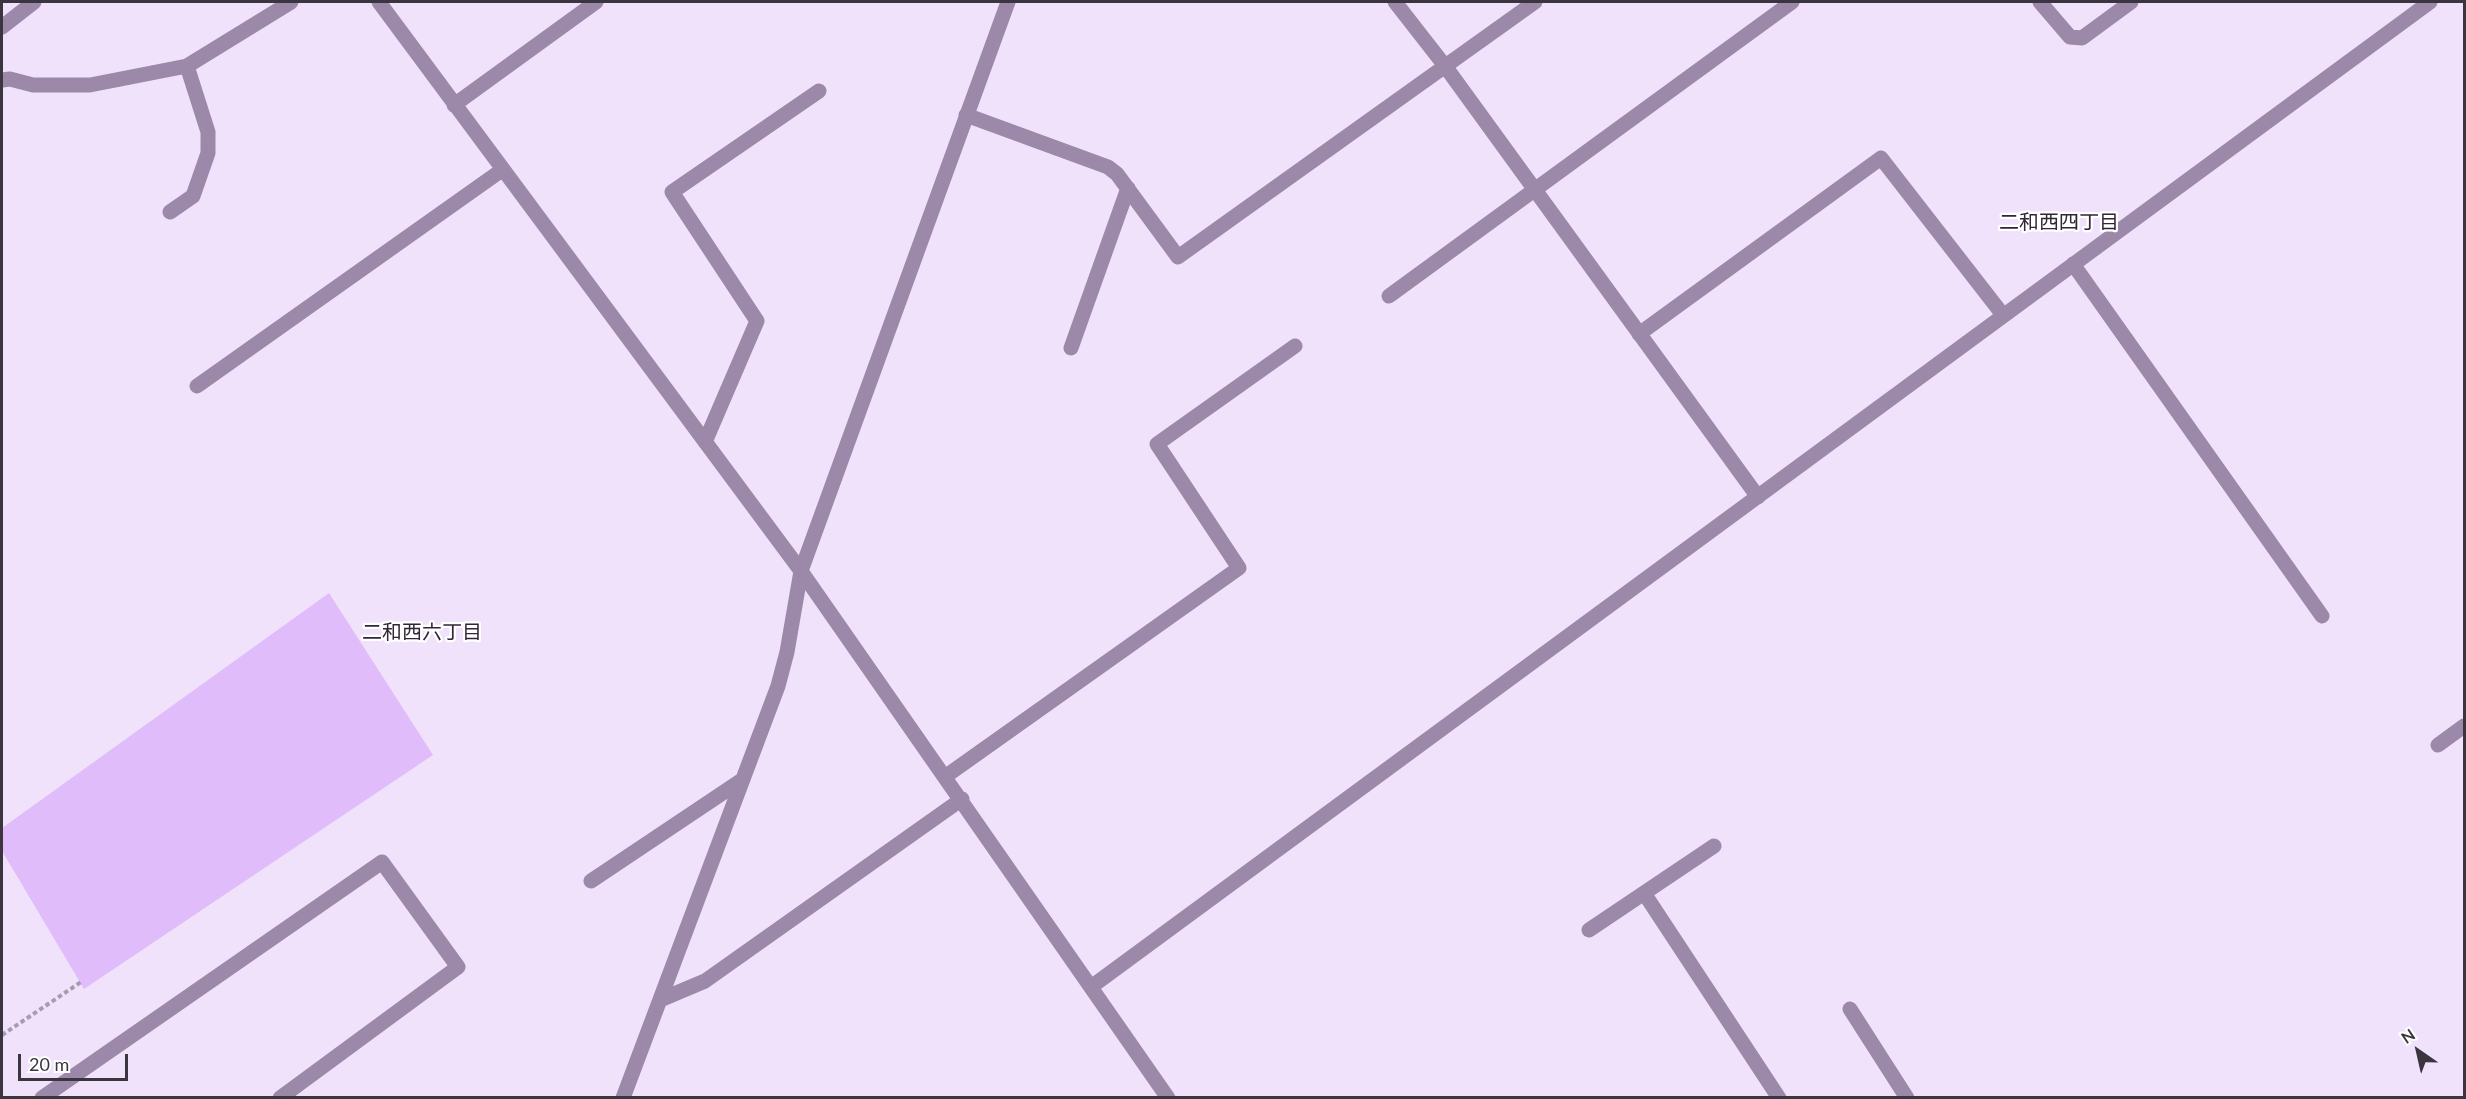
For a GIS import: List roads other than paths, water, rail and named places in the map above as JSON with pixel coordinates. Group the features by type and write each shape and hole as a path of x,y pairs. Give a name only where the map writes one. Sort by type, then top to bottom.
{"street":[{"path":"2,27 34,2"},
{"path":"2,80 10,79 33,85 90,86 187,66 291,2"},
{"path":"379,2 801,571 946,776 1168,1098"},
{"path":"454,105 596,2"},
{"path":"623,1098 778,686 787,652 801,571 1008,2"},
{"path":"1395,2 1445,66 1758,496"},
{"path":"966,115 1108,167 1128,188 1179,257 1535,2"},
{"path":"1389,296 1792,2"},
{"path":"2040,2 2070,37 2082,38 2131,2"},
{"path":"1091,987 2430,2"},
{"path":"170,212 193,196 208,153 208,132 187,66"},
{"path":"705,442 757,321 672,192 819,91"},
{"path":"1639,334 1881,158 2003,315"},
{"path":"197,386 502,170"},
{"path":"1071,348 1128,188"},
{"path":"2073,264 2322,616"},
{"path":"946,776 1239,568 1157,444 1294,346"},
{"path":"2438,745 2464,726"},
{"path":"591,881 742,780"},
{"path":"660,1000 705,981 962,799"},
{"path":"1589,930 1714,846"},
{"path":"47,1096 382,862 458,968 279,1098"},
{"path":"1644,893 1779,1098"},
{"path":"1850,1009 1908,1098"}],"district":[{"name":"二和西四丁目","path":"2059,223"},
{"name":"二和西六丁目","path":"422,633"}]}
